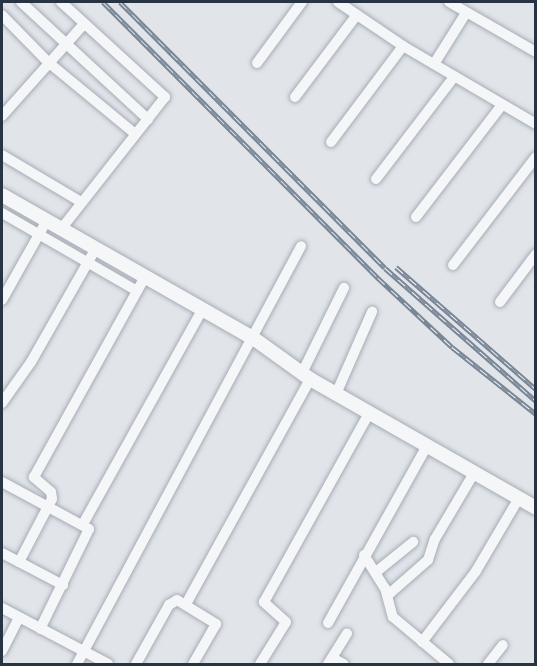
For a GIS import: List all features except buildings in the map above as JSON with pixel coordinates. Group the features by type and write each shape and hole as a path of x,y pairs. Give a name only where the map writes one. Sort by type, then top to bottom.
{"street":[{"path":"21,2 148,119"},
{"path":"61,2 164,93 163,102 134,133 62,228"},
{"path":"257,63 302,2"},
{"path":"338,2 403,46 536,124"},
{"path":"449,2 536,52"},
{"path":"434,64 466,13"},
{"path":"2,15 48,62 134,133"},
{"path":"295,97 356,16"},
{"path":"2,116 5,101 48,62 84,24"},
{"path":"331,142 403,46"},
{"path":"376,179 454,77"},
{"path":"416,217 502,105"},
{"path":"2,154 81,202"},
{"path":"453,265 536,157"},
{"path":"2,195 253,338 306,376 536,508"},
{"path":"2,213 137,291"},
{"path":"2,300 47,220"},
{"path":"77,664 301,246"},
{"path":"2,403 31,362 96,248"},
{"path":"500,302 536,254"},
{"path":"19,562 53,495 34,477 146,277"},
{"path":"186,604 306,376 344,288"},
{"path":"83,524 202,310"},
{"path":"336,394 372,312"},
{"path":"260,664 286,622 265,605 265,598 369,413"},
{"path":"328,622 427,446"},
{"path":"388,595 428,560 435,539 474,473"},
{"path":"2,482 83,524 89,534 40,629"},
{"path":"422,642 476,571 519,498"},
{"path":"376,572 413,542"},
{"path":"2,553 63,585"},
{"path":"364,555 388,595 393,617 449,664"},
{"path":"136,664 169,604 177,600 216,624 193,664"},
{"path":"2,608 108,664"},
{"path":"2,651 19,618"},
{"path":"344,664 330,661 347,634"},
{"path":"488,664 503,645"}],"railway":[{"path":"103,2 378,278 452,347 536,414"},
{"path":"120,2 385,268 536,401"},
{"path":"396,267 536,389"}]}
